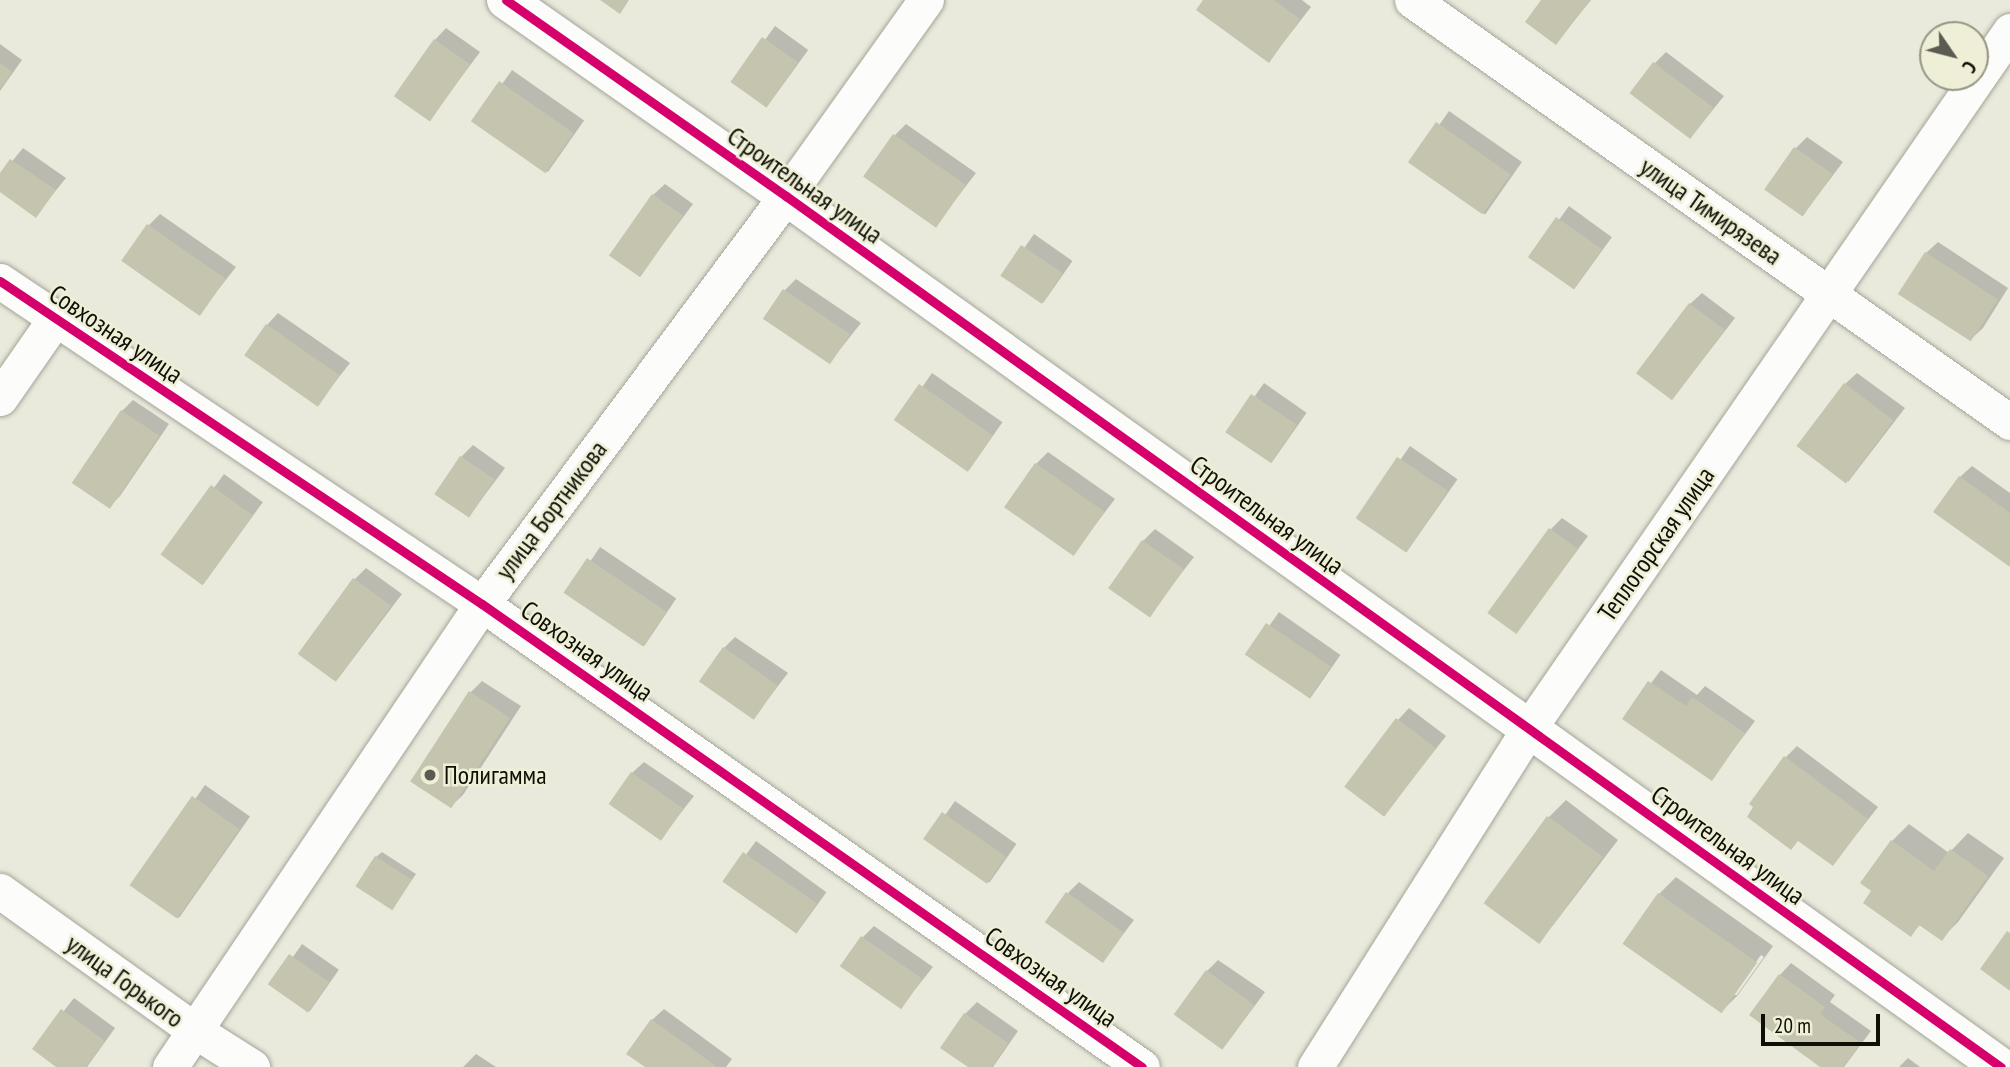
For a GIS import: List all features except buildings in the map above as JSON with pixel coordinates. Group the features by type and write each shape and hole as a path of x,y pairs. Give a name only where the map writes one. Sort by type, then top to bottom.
{"street":[{"name":"Строительная улица","path":"506,0 786,196 2001,1067"},
{"name":"улица Бортникова","path":"170,1067 482,604 786,196 926,0"},
{"name":"улица Тимирязева","path":"1412,0 2010,422"},
{"name":"Теплогорская улица","path":"1315,1067 1529,728 2010,31"},
{"name":"Совхозная улица","path":"0,281 482,604 1142,1067"},
{"path":"0,398 55,319"},
{"name":"улица Горького","path":"0,891 194,1030 252,1067"}],"cycle path":[{"path":"506,0 786,196 2001,1067"},
{"path":"0,281 482,604 1142,1067"}],"place":[{"name":"Полигамма","path":"430,775"}]}
